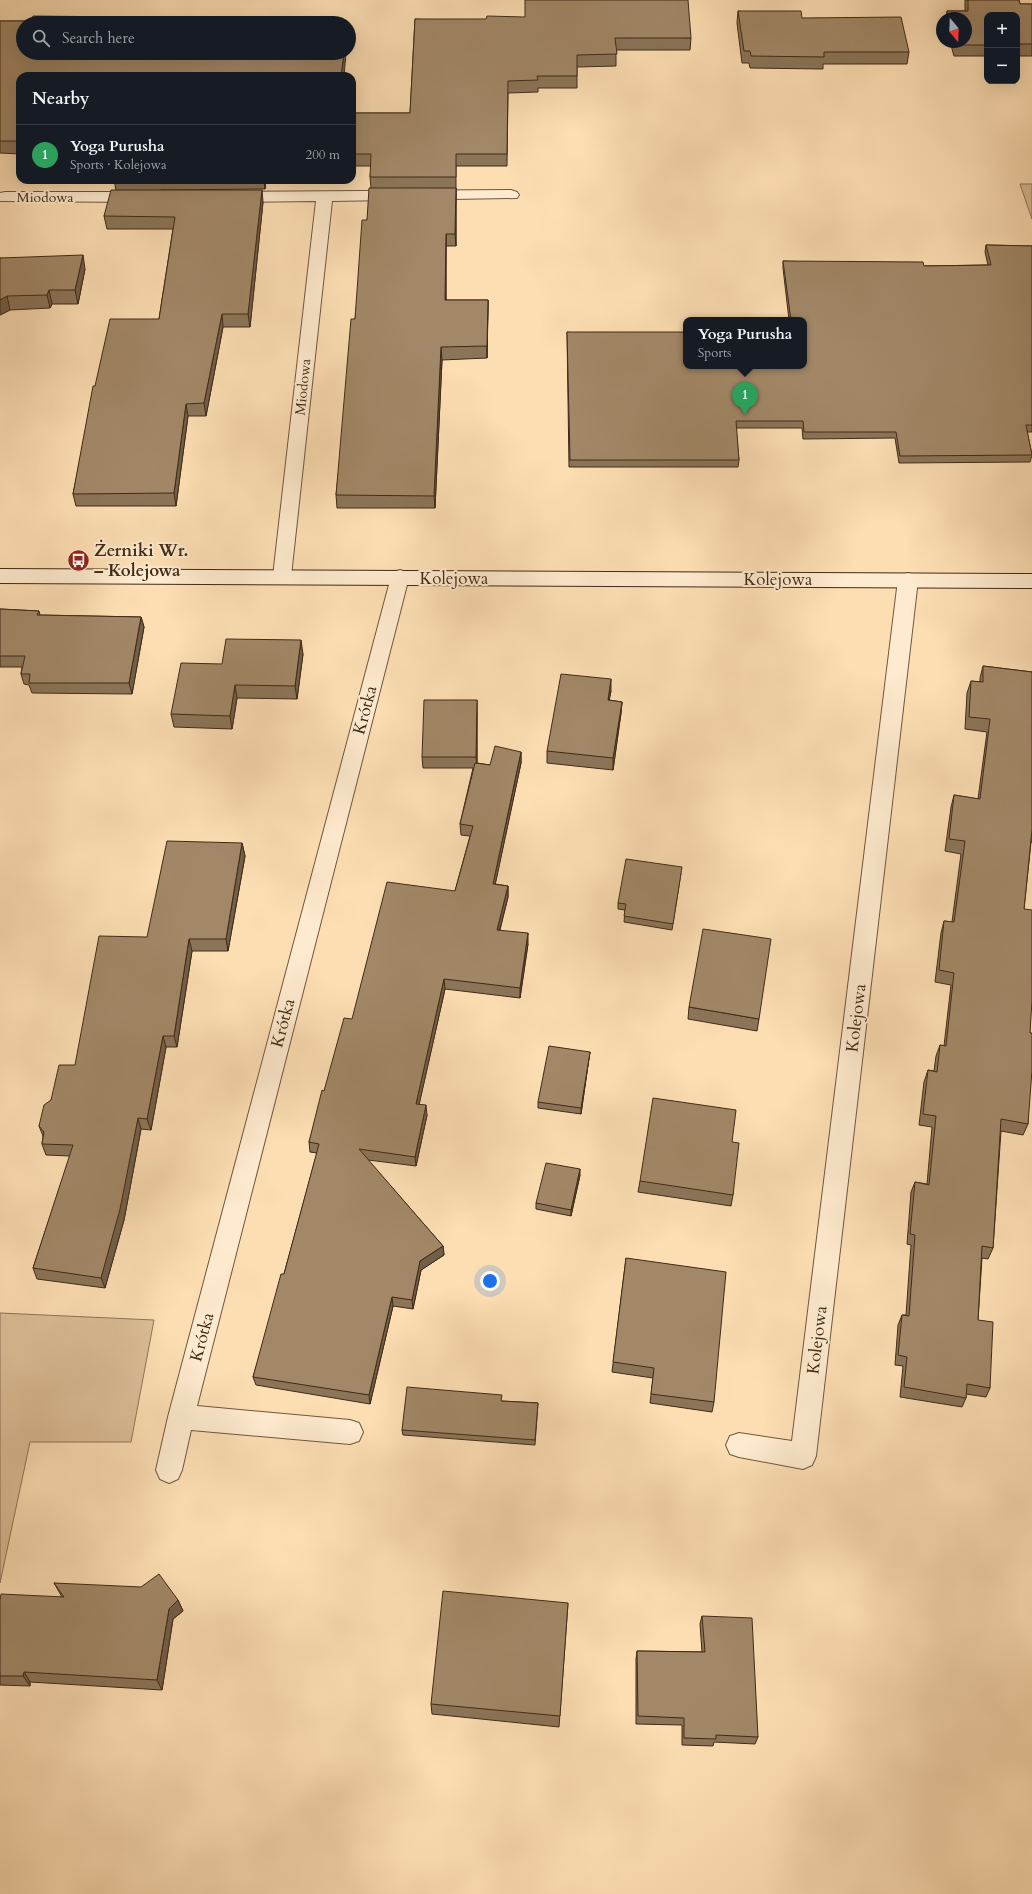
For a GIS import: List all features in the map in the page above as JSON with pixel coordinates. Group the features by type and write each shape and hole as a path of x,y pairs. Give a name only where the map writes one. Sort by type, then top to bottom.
{"street":[{"path":"221,197 511,195"},
{"name":"Miodowa","path":"5,197 157,197"},
{"name":"Miodowa","path":"282,576 324,197"},
{"name":"Kolejowa","path":"0,576 1032,580"},
{"name":"Krótka","path":"169,1470 181,1417 400,577"},
{"name":"Kolejowa","path":"739,1445 803,1456 908,580"},
{"path":"181,1417 350,1432"}],"shaded area":[{"path":"1020,184 1032,184 1032,219"},
{"path":"0,1313 154,1320 131,1442 30,1442 0,1583"}],"building":[{"path":"525,0 688,0 691,38 615,38 617,54 577,55 577,76 537,76 538,80 508,81 507,154 456,154 456,177 370,177 371,154 356,154 356,113 410,113 415,19 486,19 487,16 525,17"},
{"path":"968,0 1019,0 1020,4 1032,4 1032,44 1020,44 1020,12 984,12 984,45 972,45 972,12 947,11 968,11"},
{"path":"738,11 801,11 802,18 901,17 909,52 824,52 824,57 751,56 750,51 744,51"},
{"path":"0,21 16,21 16,60 343,60 342,72 16,72 16,141 0,141"},
{"path":"369,188 456,188 455,234 446,234 445,300 488,300 487,346 441,347 434,496 336,495 351,319 355,319 362,220 367,220"},
{"path":"111,190 262,190 248,314 222,314 204,403 186,404 174,493 73,494 93,386 95,386 110,319 159,319 175,217 104,216"},
{"path":"986,245 1032,246 1032,425 1026,425 1032,455 900,456 896,432 804,432 803,421 736,421 739,460 570,460 567,332 683,332 683,369 807,369 807,317 791,317 783,261 923,262 924,266 991,265"},
{"path":"83,255 75,290 49,290 47,295 7,296 0,300 0,258"},
{"path":"0,609 39,611 37,615 141,617 129,683 29,683 30,674 21,674 25,656 0,656"},
{"path":"226,639 301,640 295,686 235,685 230,716 171,714 181,663 222,664"},
{"path":"983,666 1032,672 1032,830 1024,909 1032,910 1032,1000 1030,1033 1032,1033 1032,1070 1028,1124 1001,1119 993,1248 982,1246 978,1320 993,1322 990,1388 967,1384 966,1398 904,1387 907,1357 898,1355 902,1315 909,1316 915,1235 910,1234 915,1182 929,1185 936,1116 923,1114 928,1070 937,1072 940,1045 946,1046 954,973 939,970 944,921 954,922 965,841 949,839 954,795 980,799 990,719 969,717 971,681 983,682"},
{"path":"561,674 611,679 608,700 622,702 613,758 547,751"},
{"path":"424,700 477,700 476,757 422,757"},
{"path":"495,746 521,752 493,884 508,886 497,930 528,933 520,988 444,979 416,1104 426,1105 415,1157 359,1149 443,1246 420,1261 412,1300 392,1297 369,1395 253,1377 281,1274 284,1274 319,1144 309,1142 322,1090 324,1091 344,1018 352,1019 387,882 455,891 473,826 460,824 475,763 490,765"},
{"path":"167,841 242,843 226,939 189,939 174,1036 163,1036 147,1119 138,1118 120,1209 101,1278 33,1268 73,1145 42,1144 44,1132 39,1126 44,1105 51,1100 59,1065 75,1065 99,936 147,937"},
{"path":"626,859 682,867 673,924 624,916 626,904 618,903"},
{"path":"703,929 771,939 759,1019 689,1007"},
{"path":"549,1046 590,1052 581,1108 538,1102"},
{"path":"653,1098 736,1110 732,1142 739,1143 733,1195 640,1181"},
{"path":"546,1163 580,1169 571,1210 536,1203"},
{"path":"626,1258 726,1272 714,1402 651,1394 654,1368 613,1362"},
{"path":"407,1387 502,1395 501,1401 538,1403 535,1440 402,1430"},
{"path":"159,1574 178,1600 169,1609 157,1680 24,1672 23,1676 0,1676 1,1594 64,1597 54,1583 141,1587"},
{"path":"443,1591 568,1603 560,1716 431,1704"},
{"path":"702,1616 752,1618 758,1737 716,1735 716,1739 684,1738 684,1718 638,1716 637,1651 705,1652"}],"place":[{"name":"Yoga Purusha","path":"745,415"},
{"name":"Żerniki Wr. – Kolejowa","path":"78,560"}]}
